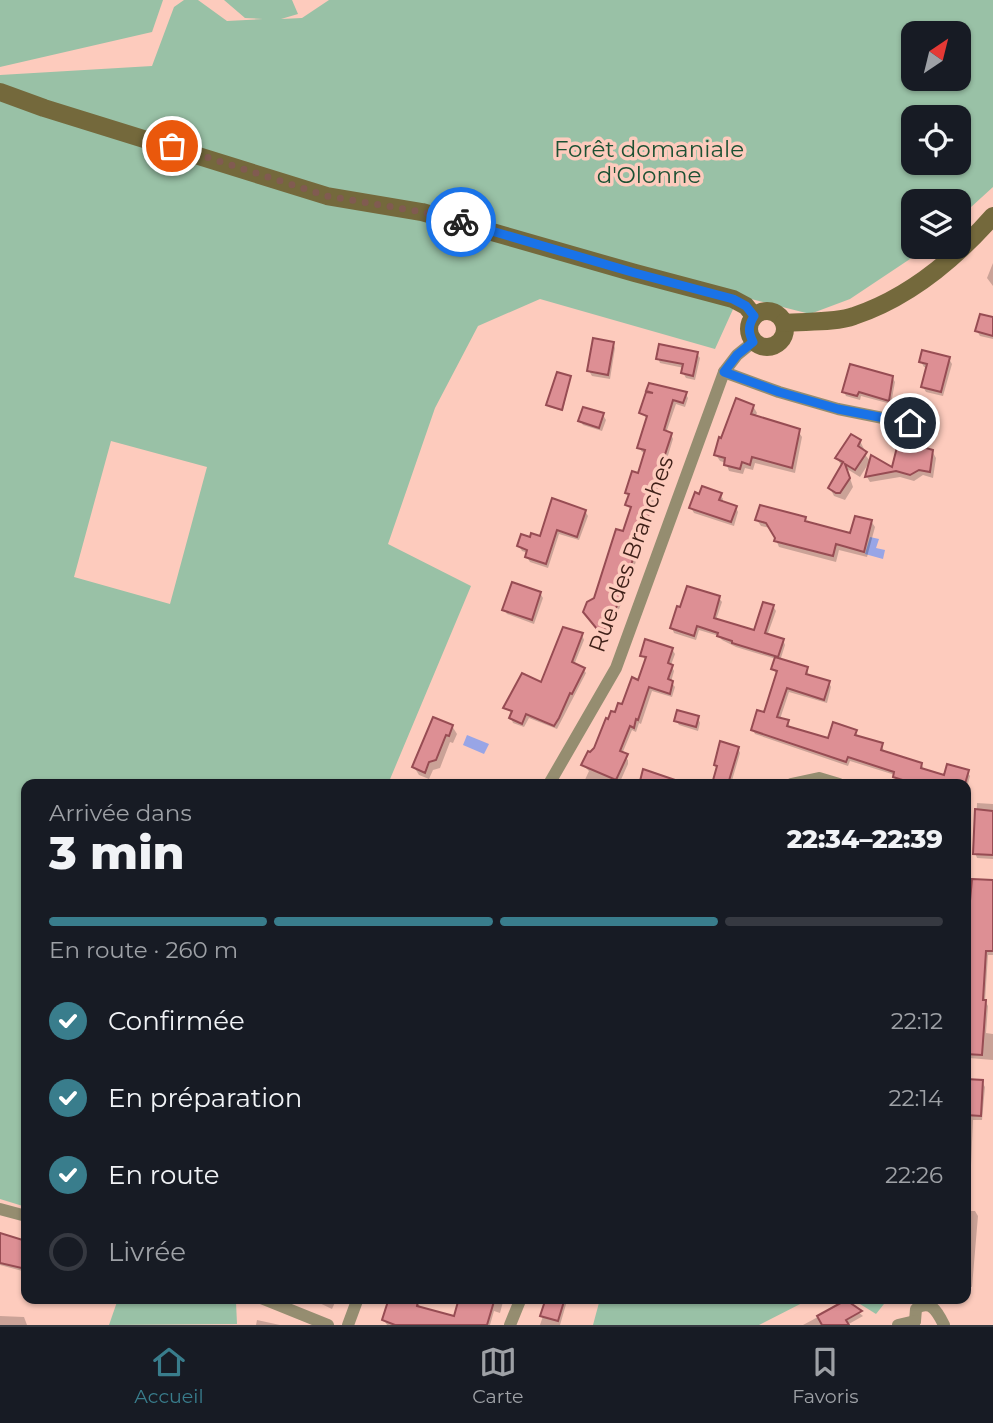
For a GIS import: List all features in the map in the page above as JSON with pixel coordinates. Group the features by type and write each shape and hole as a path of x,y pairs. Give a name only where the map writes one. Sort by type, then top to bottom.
{"street":[{"path":"0,92 327,196 422,212 733,299 746,306 754,316"},
{"path":"784,323 852,317 884,303 934,273 993,216"},
{"path":"765,311 777,314 784,323 785,333 780,342 772,347 762,347 753,342 749,334 749,324 754,316 765,311"},
{"name":"Rue des Branches","path":"552,779 616,668 724,372 737,355 753,342"},
{"path":"724,372 838,409 933,428"},
{"path":"0,1209 21,1215"},
{"path":"276,1304 328,1325"},
{"path":"348,1325 356,1304"},
{"path":"510,1325 519,1304"},
{"path":"898,1325 916,1323 916,1310 920,1304"},
{"path":"927,1304 937,1312 944,1325"}],"green space":[{"path":"0,0 163,0 152,32 0,67"},
{"name":"Forêt domaniale d'Olonne","path":"184,0 198,0 227,21 263,19 245,18 224,0 292,0 298,14 281,19 302,18 329,0 993,0 993,187 971,207 971,189 901,189 901,259 910,259 850,299 810,314 739,296 715,349 540,299 478,326 435,408 388,544 471,586 390,779 21,779 21,1205 0,1199 0,75 152,66 174,7","holes":["111,441 207,467 170,604 74,577"]},
{"path":"116,1304 236,1304 237,1324 109,1325"},
{"path":"598,1304 800,1304 759,1325 593,1325"},
{"path":"860,1304 884,1304 876,1314"}],"water":[{"path":"870,537 879,539 876,548 885,550 883,559 865,554"},
{"path":"467,735 489,744 484,754 463,745"}],"building":[{"path":"980,314 993,317 993,336 975,331"},
{"path":"593,338 614,342 608,375 587,371"},
{"path":"659,344 698,352 693,376 681,373 683,364 656,359"},
{"path":"922,350 950,357 941,392 921,387 927,364 919,362"},
{"path":"850,364 893,376 889,401 859,392 857,396 842,392"},
{"path":"557,372 571,376 562,410 546,405"},
{"path":"649,383 687,392 683,403 673,400 664,430 672,433 646,512 649,513 616,608 613,608 601,634 583,612 587,602 594,598 616,529 623,531 631,507 625,505 629,494 625,493 632,471 638,473 645,450 637,448 647,416 639,413 646,392 653,393 646,391"},
{"path":"736,398 754,405 751,414 800,429 792,468 752,457 750,465 742,462 740,469 724,465 725,458 714,455"},
{"path":"583,407 604,413 599,428 578,421"},
{"path":"851,434 861,440 858,446 867,452 855,470 845,464 850,478 840,493 836,493 828,488 843,462 835,458"},
{"path":"899,439 927,445 926,448 933,450 930,472 919,470 910,475 896,471 865,477 871,455 892,467"},
{"path":"702,486 722,493 719,500 737,506 731,522 689,508 695,492 699,494"},
{"path":"552,498 586,510 577,537 557,530 546,564 525,557 527,550 517,546 521,534 540,536"},
{"path":"760,505 806,517 805,521 850,533 855,516 872,520 864,552 836,544 833,556 774,541 775,538 766,523 755,520"},
{"path":"512,582 541,592 532,620 502,610"},
{"path":"687,586 720,596 714,618 754,630 763,602 774,605 765,633 784,639 778,657 732,643 717,636 718,633 697,626 694,636 670,628"},
{"path":"563,627 583,633 572,662 585,668 559,718 554,726 526,714 522,724 509,718 512,711 503,708 522,673 541,682"},
{"path":"645,639 673,648 668,663 673,665 668,679 673,681 670,694 649,687 638,720 636,719 634,728 630,726 620,751 628,754 616,779 614,779 581,765 588,751 594,748 606,718 608,719 611,711 615,712 618,703 622,704 632,677 638,680 646,657 640,656"},
{"path":"775,657 808,667 806,674 830,681 824,700 787,688 777,717 789,720 787,726 828,738 833,722 857,730 855,735 883,743 881,750 922,763 921,768 944,775 947,764 969,770 966,779 899,779 893,777 894,772 848,757 846,762 751,730 757,710 764,712 777,671 771,669"},
{"path":"677,710 699,716 696,727 674,721"},
{"path":"433,717 453,725 436,760 429,762 425,773 412,767"},
{"path":"720,741 739,747 729,779 713,779 717,766 714,765"},
{"path":"643,769 672,779 640,779"},
{"path":"975,809 993,811 993,855 973,854"},
{"path":"972,879 993,880 993,951 986,951 982,1055 971,1054"},
{"path":"971,1079 983,1080 981,1116 971,1115"},
{"path":"0,1233 21,1239 21,1268 0,1263"},
{"path":"387,1304 417,1304 454,1316 457,1304 493,1304 487,1325 395,1325 382,1320"},
{"path":"544,1304 563,1304 558,1321 540,1316"},
{"path":"839,1304 852,1304 862,1311 846,1320 849,1325 822,1325 817,1316"}],"way so far":[{"path":"172,146 327,196 422,212 461,222"}],"route":[{"path":"461,222 733,299 746,306 754,316 749,324 749,334 753,342 737,355 724,372 838,409 910,423"}]}
